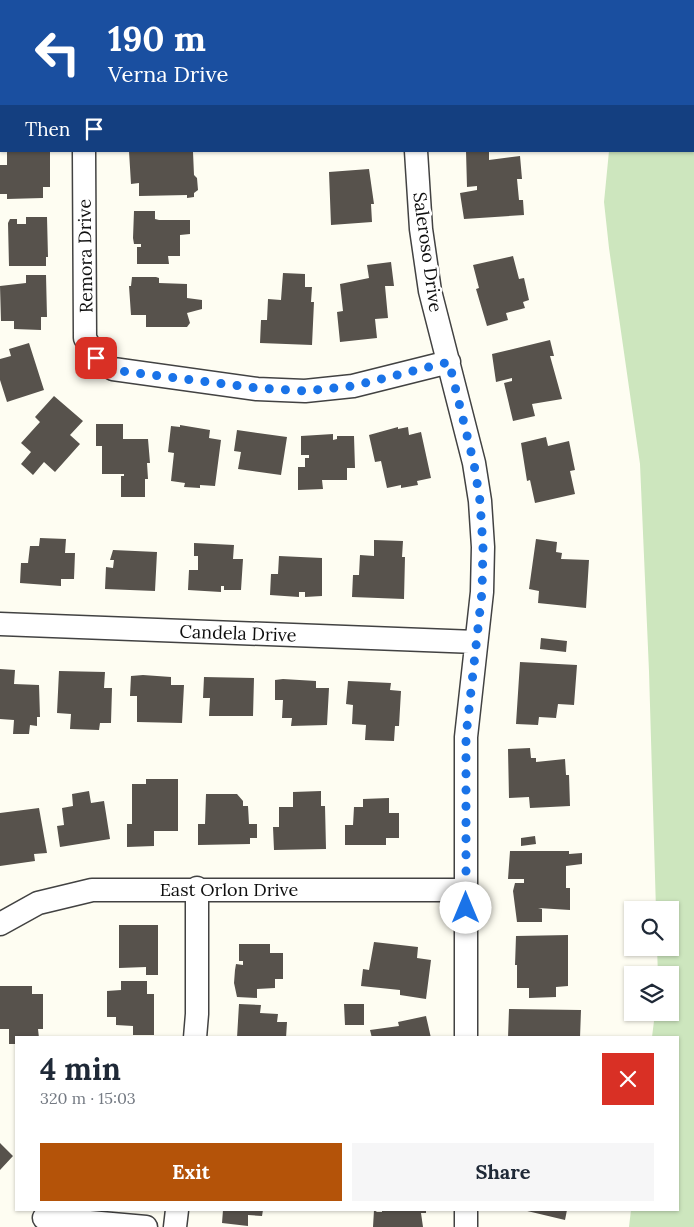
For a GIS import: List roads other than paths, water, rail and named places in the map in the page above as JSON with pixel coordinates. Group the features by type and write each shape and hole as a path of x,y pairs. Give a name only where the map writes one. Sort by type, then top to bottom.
{"street":[{"name":"Remora Drive","path":"84,152 85,338 96,358 113,370 257,388 305,391 353,386 449,362"},
{"name":"Saleroso Drive","path":"416,152 421,228 428,282 474,464 480,501 482,574 466,736 466,1036"},
{"name":"Candela Drive","path":"0,624 476,642"},
{"name":"East Orlon Drive","path":"0,924 38,902 92,890 197,888 466,890"},
{"path":"195,1036 198,1014 197,888"},
{"path":"175,1227 177,1211"},
{"path":"466,1211 466,1227"},
{"path":"44,1218 146,1227"}]}
